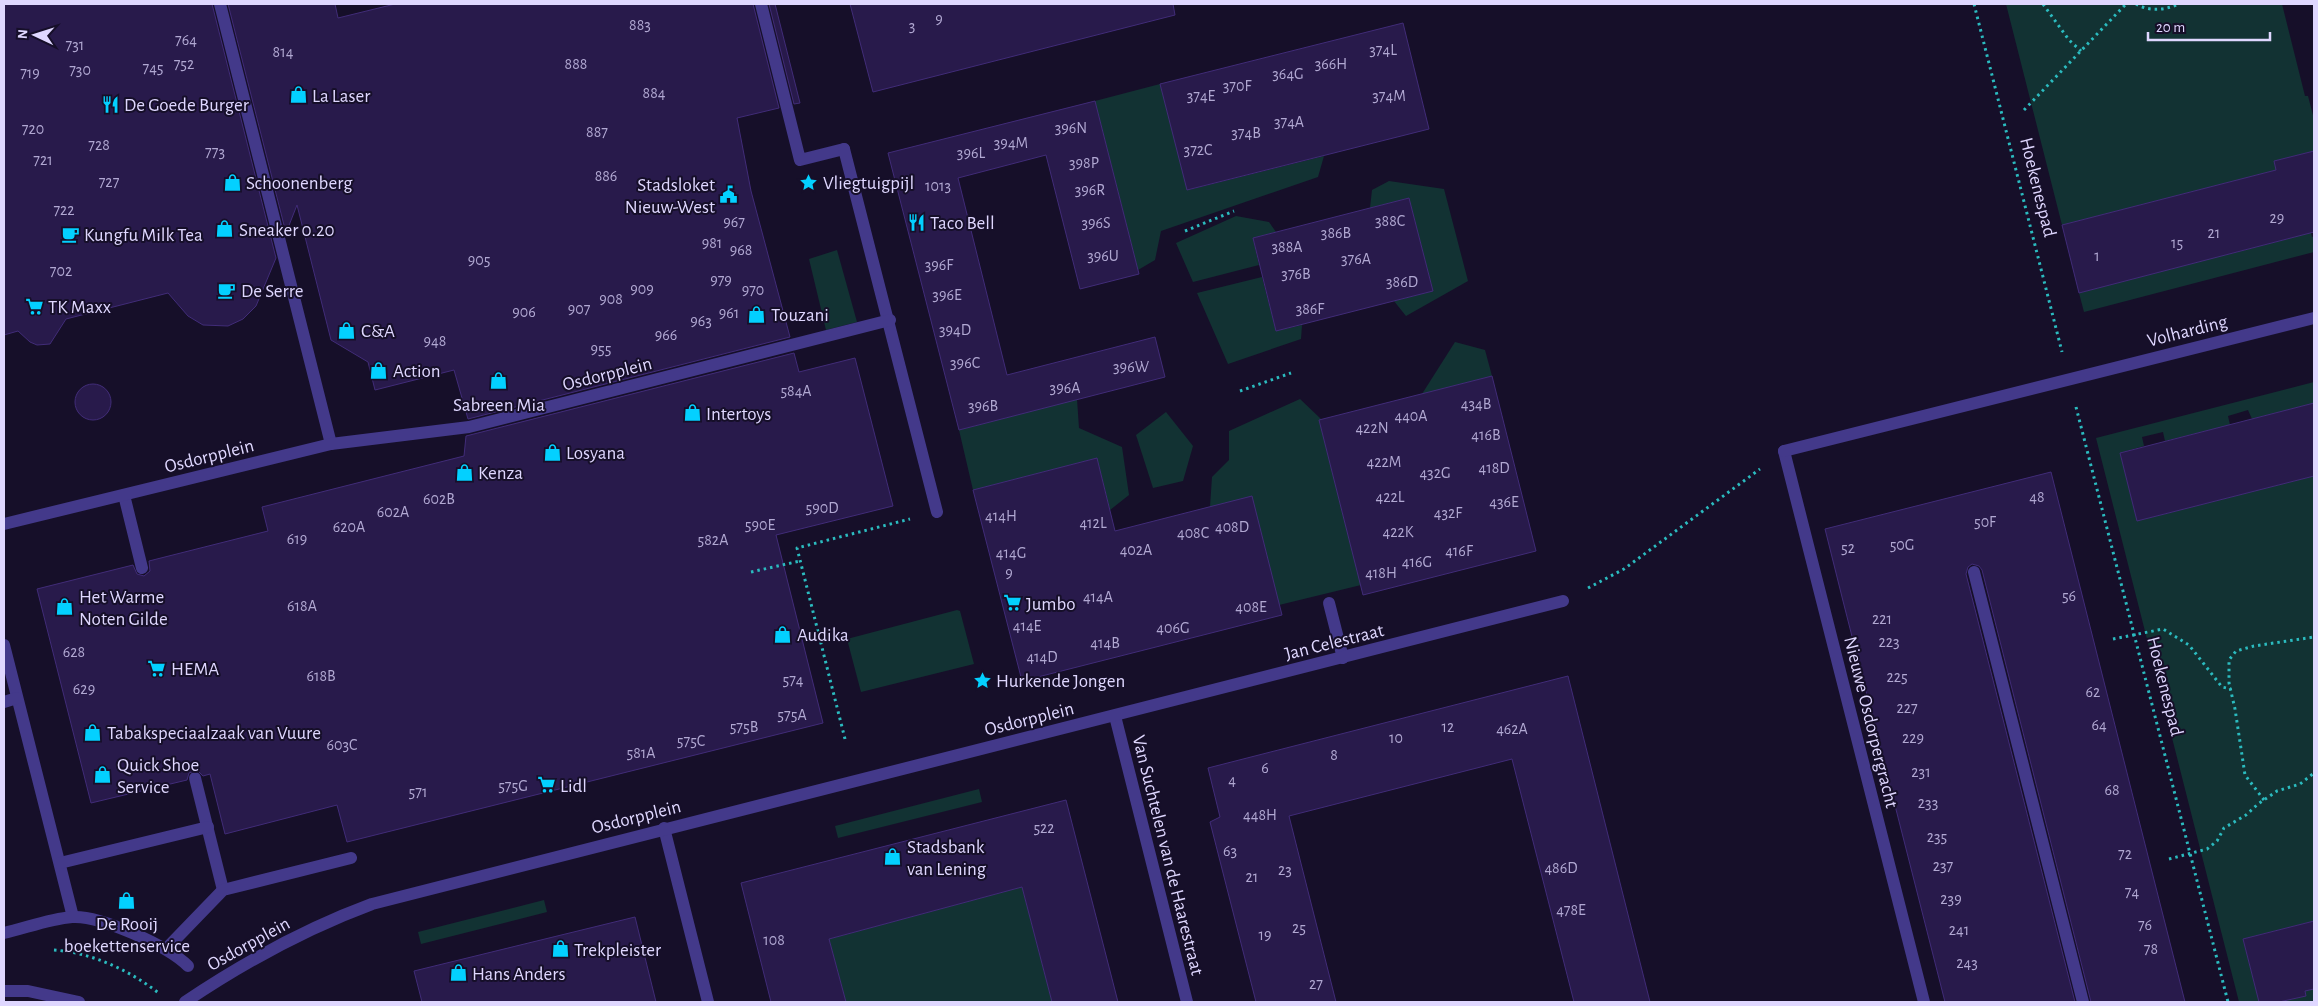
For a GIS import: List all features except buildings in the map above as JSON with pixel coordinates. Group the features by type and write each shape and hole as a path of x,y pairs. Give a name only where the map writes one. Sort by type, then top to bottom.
{"street":[{"path":"220,4 331,444"},
{"path":"761,4 800,160 844,149 890,320 937,512"},
{"name":"Volharding","path":"2069,379 2314,318"},
{"name":"Osdorpplein","path":"4,524 331,444 469,427 890,320"},
{"path":"1784,451 2069,379"},
{"name":"Nieuwe Osdorpergracht","path":"1784,451 1924,1002"},
{"path":"124,494 142,568"},
{"path":"1974,572 2083,1002"},
{"name":"Jan Celestraat","path":"1115,716 1563,601"},
{"path":"1328,603 1343,658"},
{"path":"4,645 73,917"},
{"path":"4,702 17,698"},
{"name":"Osdorpplein","path":"186,1002 208,987 330,919 364,907 664,828 1115,716"},
{"name":"Van Suchtelen van de Haarestraat","path":"1115,716 1187,1002"},
{"path":"195,778 223,890"},
{"path":"60,864 208,827"},
{"path":"664,828 708,1002"},
{"path":"166,949 223,890 351,858"},
{"name":"Osdorpplein","path":"4,933 73,917 127,930 166,949 188,966"},
{"path":"4,991 28,991 79,1002"}],"path":[{"name":"Hoekenespad","path":"1974,4 2228,1002"},
{"path":"2043,4 2069,40 2081,51"},
{"path":"2024,110 2126,4"},
{"path":"2136,4 2154,10 2167,9 2179,4"},
{"path":"1185,231 1234,211"},
{"path":"1240,391 1291,373"},
{"path":"1563,601 1624,569 1784,451"},
{"path":"845,739 797,548 937,512"},
{"path":"752,572 800,561"},
{"path":"2114,639 2134,633 2163,629 2190,645 2222,687 2231,689"},
{"path":"2264,800 2245,775 2231,689 2229,660 2236,651 2254,646 2314,637"},
{"path":"2169,859 2207,849 2217,841 2224,828 2246,816 2277,791 2300,784 2314,773"},
{"path":"48,950 67,951 103,961 140,978 162,996"}],"green space":[{"path":"2006,4 2282,4 2305,96 2308,96 2314,119 2314,151 2274,161 2276,170 2062,225"},
{"path":"1160,84 1188,190 1324,156 1318,177 1161,231 1155,260 1138,270 1095,101"},
{"path":"1389,181 1444,189 1468,281 1406,316 1394,301 1433,291 1409,198 1370,208 1372,190"},
{"path":"1236,216 1269,222 1276,232 1253,238 1259,265 1193,282 1176,243"},
{"path":"2310,229 2312,237 2314,236 2314,252 2084,312 2079,293 2209,259 2225,251 2226,255 2295,237 2294,233"},
{"path":"837,250 857,322 826,330 809,259"},
{"path":"1262,277 1276,331 1302,325 1301,339 1228,364 1197,293"},
{"path":"1455,342 1485,350 1492,376 1422,394"},
{"path":"2314,382 2314,403 2252,419 2248,410 2228,416 2230,425 2165,441 2163,432 2142,437 2144,446 2120,453 2137,521 2314,476 2314,921 2243,939 2259,1002 2239,1002 2096,438"},
{"path":"1077,399 1079,428 1122,447 1129,495 1110,510 1097,458 973,490 959,430"},
{"path":"1300,399 1321,419 1319,420 1361,585 1279,605 1210,507 1212,477 1229,460 1229,431"},
{"path":"1166,412 1193,446 1183,481 1153,488 1136,435"},
{"path":"957,610 960,611 974,664 861,692 847,639"},
{"path":"979,789 982,802 838,838 835,826"},
{"path":"1022,887 1052,1002 846,1002 829,939"},
{"path":"544,900 547,912 421,944 418,932"},
{"path":"2314,989 2314,1002 2279,1002 2306,996 2305,991"}],"place":[{"name":"La Laser","path":"298,95"},
{"name":"De Goede Burger","path":"110,104"},
{"name":"Schoonenberg","path":"232,182"},
{"name":"Vliegtuigpijl","path":"809,182"},
{"name":"Stadsloket Nieuw-West","path":"729,195"},
{"name":"Taco Bell","path":"916,222"},
{"name":"Sneaker 0.20","path":"225,229"},
{"name":"Kungfu Milk Tea","path":"70,234"},
{"name":"De Serre","path":"227,290"},
{"name":"TK Maxx","path":"34,306"},
{"name":"Touzani","path":"757,314"},
{"name":"C&A","path":"347,330"},
{"name":"Action","path":"379,370"},
{"name":"Sabreen Mia","path":"499,381"},
{"name":"Intertoys","path":"692,413"},
{"name":"Losyana","path":"552,452"},
{"name":"Kenza","path":"464,472"},
{"name":"Jumbo","path":"1012,603"},
{"name":"Het Warme Noten Gilde","path":"65,607"},
{"name":"Audika","path":"783,634"},
{"name":"HEMA","path":"157,668"},
{"name":"Hurkende Jongen","path":"982,680"},
{"name":"Tabakspeciaalzaak van Vuure","path":"93,732"},
{"name":"Quick Shoe Service","path":"103,775"},
{"name":"Lidl","path":"546,785"},
{"name":"Stadsbank van Lening","path":"893,857"},
{"name":"De Rooij boekettenservice","path":"127,900"},
{"name":"Trekpleister","path":"560,949"},
{"name":"Hans Anders","path":"458,973"}]}
